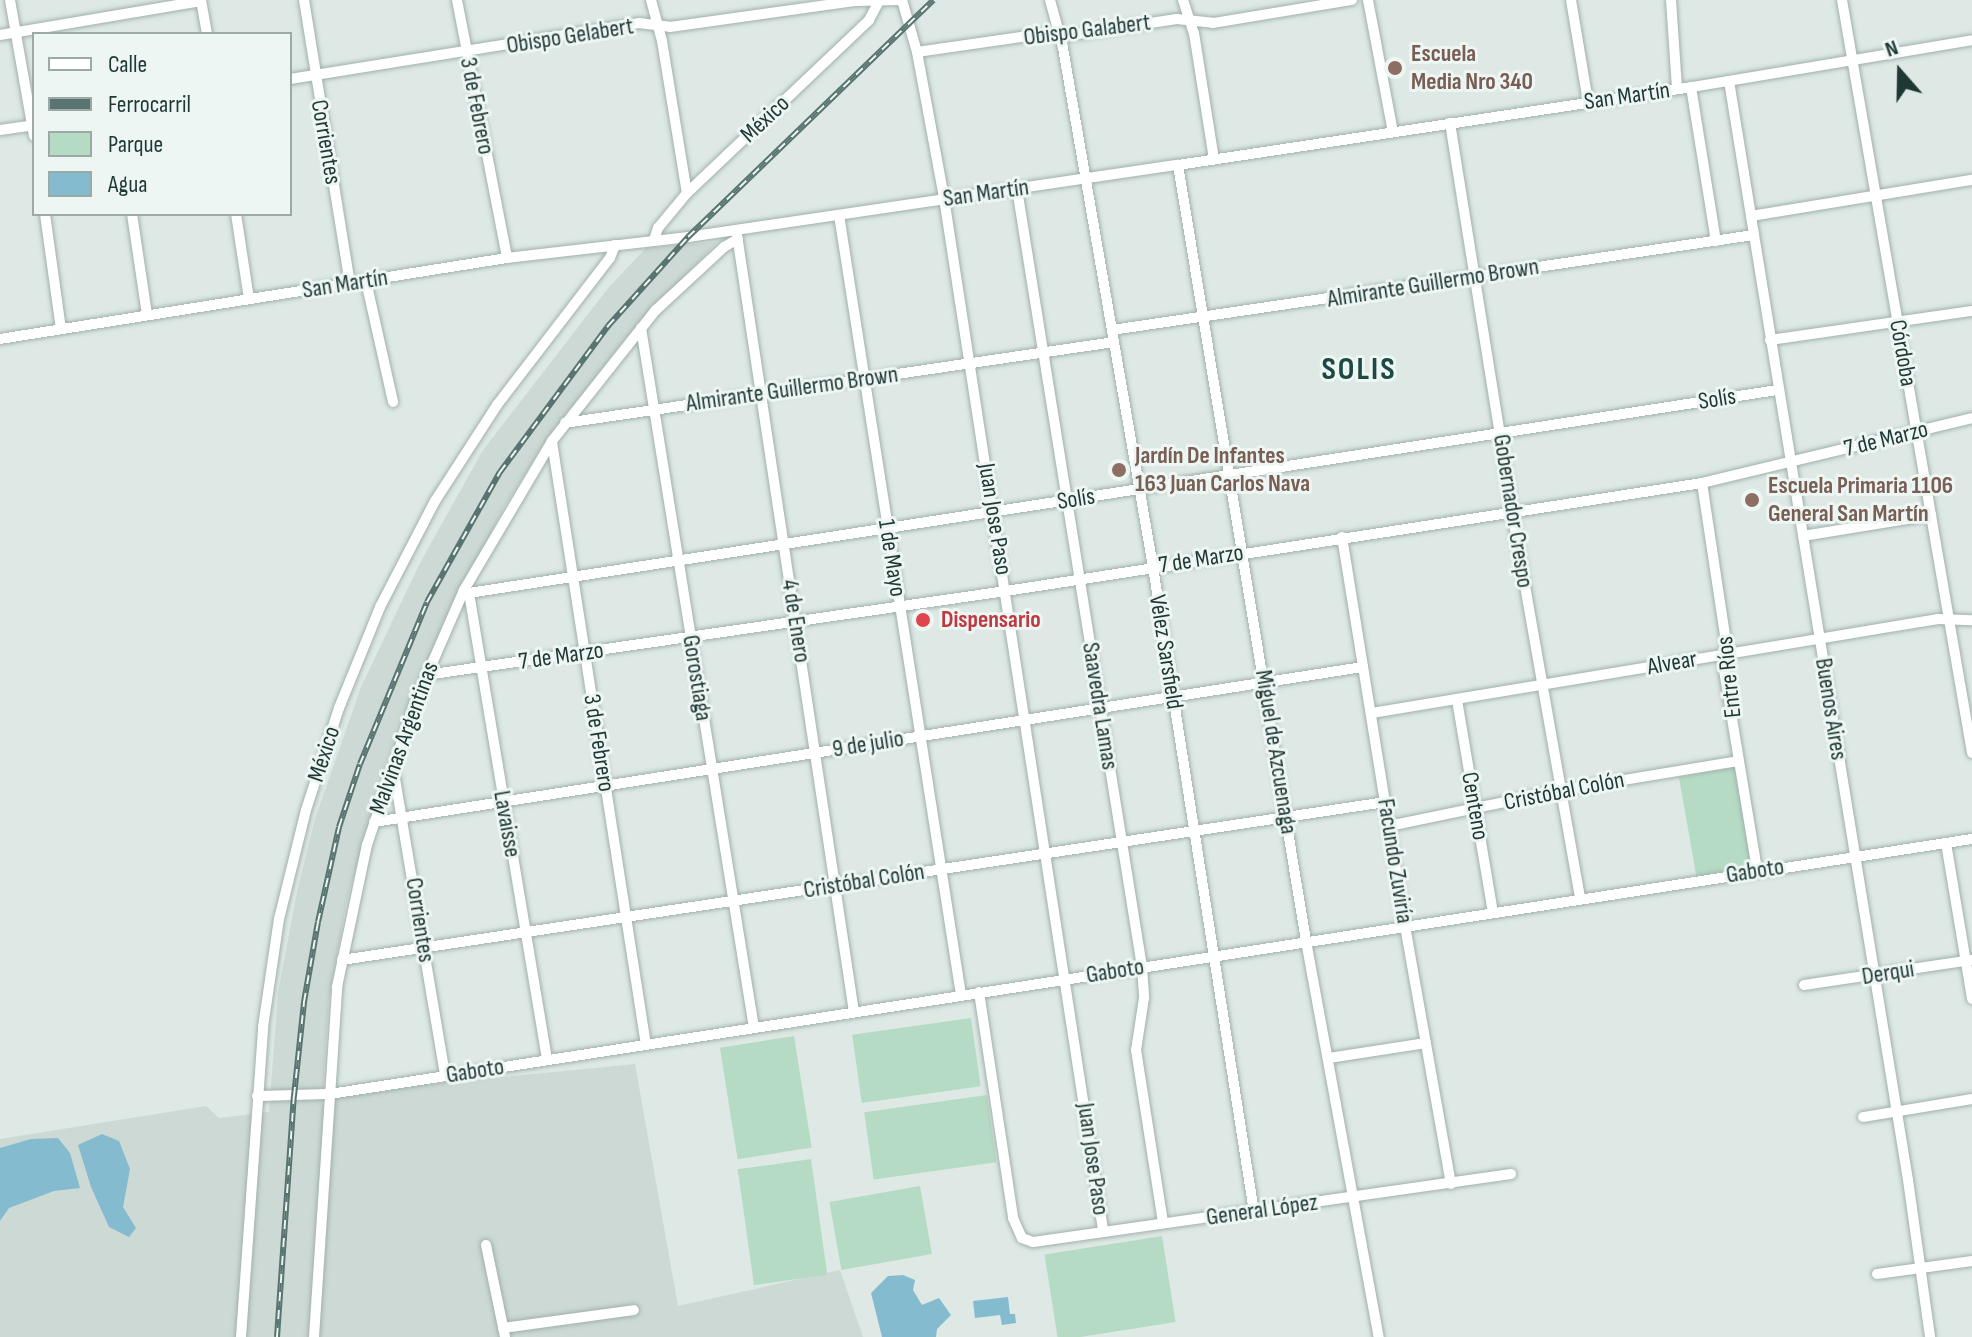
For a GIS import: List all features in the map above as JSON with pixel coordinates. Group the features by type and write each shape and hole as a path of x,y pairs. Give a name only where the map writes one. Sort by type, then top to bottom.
{"street":[{"path":"10,0 32,124"},
{"path":"0,35 201,0 207,32"},
{"name":"Corrientes","path":"304,0 350,283"},
{"name":"3 de Febrero","path":"457,0 507,258"},
{"path":"651,0 687,193"},
{"name":"Obispo Gelabert","path":"292,79 639,23 670,27 856,1 900,0"},
{"name":"Juan Jose Paso","path":"900,0 917,52 944,198 1103,1230"},
{"name":"Vélez Sarsfield","path":"1050,0 1086,177 1153,567 1254,1212"},
{"path":"1183,0 1190,21 1214,159"},
{"name":"Obispo Galabert","path":"917,52 1177,19 1213,23 1352,0"},
{"path":"1368,0 1393,132"},
{"path":"1571,0 1588,102"},
{"path":"1671,0 1677,89"},
{"name":"Córdoba","path":"1842,0 1972,753"},
{"name":"México","path":"654,240 658,228 687,193 869,20 879,1"},
{"name":"San Martín","path":"0,339 507,258 654,240 737,234 944,198 1691,87 1972,40"},
{"name":"Buenos Aires","path":"1729,81 1897,1111 1930,1337"},
{"path":"1691,87 1716,241"},
{"name":"Gobernador Crespo","path":"1450,123 1512,512 1580,898"},
{"path":"0,130 32,129"},
{"name":"Miguel de Azcuenaga","path":"1178,165 1306,941 1356,1197 1379,1337"},
{"path":"1751,216 1972,180"},
{"name":"Saavedra Lamas","path":"1017,189 1142,967 1144,1001 1136,1050 1163,1223"},
{"name":"1 de Mayo","path":"839,215 961,995"},
{"path":"45,216 61,329"},
{"path":"132,216 147,314"},
{"path":"236,216 249,299"},
{"name":"Malvinas Argentinas","path":"314,1337 334,1018 342,960 374,822 426,675 467,592 552,441 641,328 737,234"},
{"name":"4 de Enero","path":"737,234 854,1012"},
{"name":"Almirante Guillermo Brown","path":"565,423 1044,352 1203,318 1754,235"},
{"name":"México","path":"241,1337 257,1096 279,919 306,810 339,708 380,607 457,465 610,258 615,245"},
{"path":"366,281 393,402"},
{"path":"1770,340 1972,311"},
{"name":"Gorostiaga","path":"641,328 754,1028"},
{"name":"Solís","path":"467,592 1778,390"},
{"name":"7 de Marzo","path":"426,675 1006,591 1702,483 1972,418"},
{"name":"3 de Febrero","path":"552,441 646,1045"},
{"name":"Entre Ríos","path":"1702,483 1726,642 1724,654 1739,761 1757,870"},
{"path":"1803,536 1931,515"},
{"name":"Facundo Zuviría","path":"1342,537 1405,926 1451,1184"},
{"name":"Lavaisse","path":"467,592 547,1060"},
{"name":"Alvear","path":"1372,713 1949,619 1972,620"},
{"name":"9 de julio","path":"374,822 1363,667"},
{"name":"Centeno","path":"1457,700 1493,912"},
{"name":"Cristóbal Colón","path":"1389,826 1563,790 1739,761"},
{"name":"Corrientes","path":"393,765 445,1076"},
{"name":"Cristóbal Colón","path":"342,960 1385,802"},
{"name":"Gaboto","path":"257,1096 330,1094 1972,839"},
{"path":"1946,843 1968,960 1972,999"},
{"name":"Derqui","path":"1804,985 1968,960"},
{"name":"General López","path":"979,992 1016,1231 1033,1242 1511,1174"},
{"path":"1329,1058 1426,1043"},
{"path":"1863,1117 1972,1099"},
{"path":"486,1245 504,1333 634,1310"},
{"path":"1877,1274 1972,1261"}],"shaded area":[{"path":"717,242 625,339 544,444 504,507 431,652 386,763 347,900 329,999 322,1104 329,1104 330,1094 635,1064 678,1306 840,1270 863,1337 0,1337 0,1139 206,1106 219,1118 269,1112 278,993 297,892 315,819 361,687 420,563 483,450 609,287 646,248"}],"green space":[{"path":"1735,767 1753,866 1696,876 1679,777"},
{"path":"971,1018 981,1086 862,1103 852,1035"},
{"path":"794,1036 812,1148 738,1159 720,1048"},
{"path":"987,1095 996,1162 874,1180 864,1112"},
{"path":"811,1159 827,1275 754,1285 738,1169"},
{"path":"920,1186 932,1254 841,1270 829,1202"},
{"path":"1162,1236 1176,1322 1080,1337 1058,1337 1044,1255"}],"water":[{"path":"102,1134 119,1141 130,1169 123,1207 136,1228 129,1237 109,1227 91,1187 78,1145"},
{"path":"58,1138 70,1153 80,1188 54,1191 9,1208 0,1221 0,1148 31,1139"},
{"path":"903,1275 915,1280 913,1290 922,1305 939,1298 951,1315 937,1329 936,1337 882,1337 871,1293 888,1276"},
{"path":"1008,1297 1010,1314 1015,1314 1016,1323 1002,1325 1000,1315 975,1318 973,1301"}],"railway":[{"path":"277,1337 294,1096 304,1002 318,922 339,827 360,764 427,602 500,472 608,326 688,237 933,0"}],"place":[{"name":"Escuela Media Nro 340","path":"1395,68"},
{"name":"Jardín De Infantes 163 Juan Carlos Nava","path":"1119,470"},
{"name":"Escuela Primaria 1106 General San Martín","path":"1752,500"},
{"name":"Dispensario","path":"923,620"}],"district":[{"name":"SOLIS","path":"1359,370"}]}
